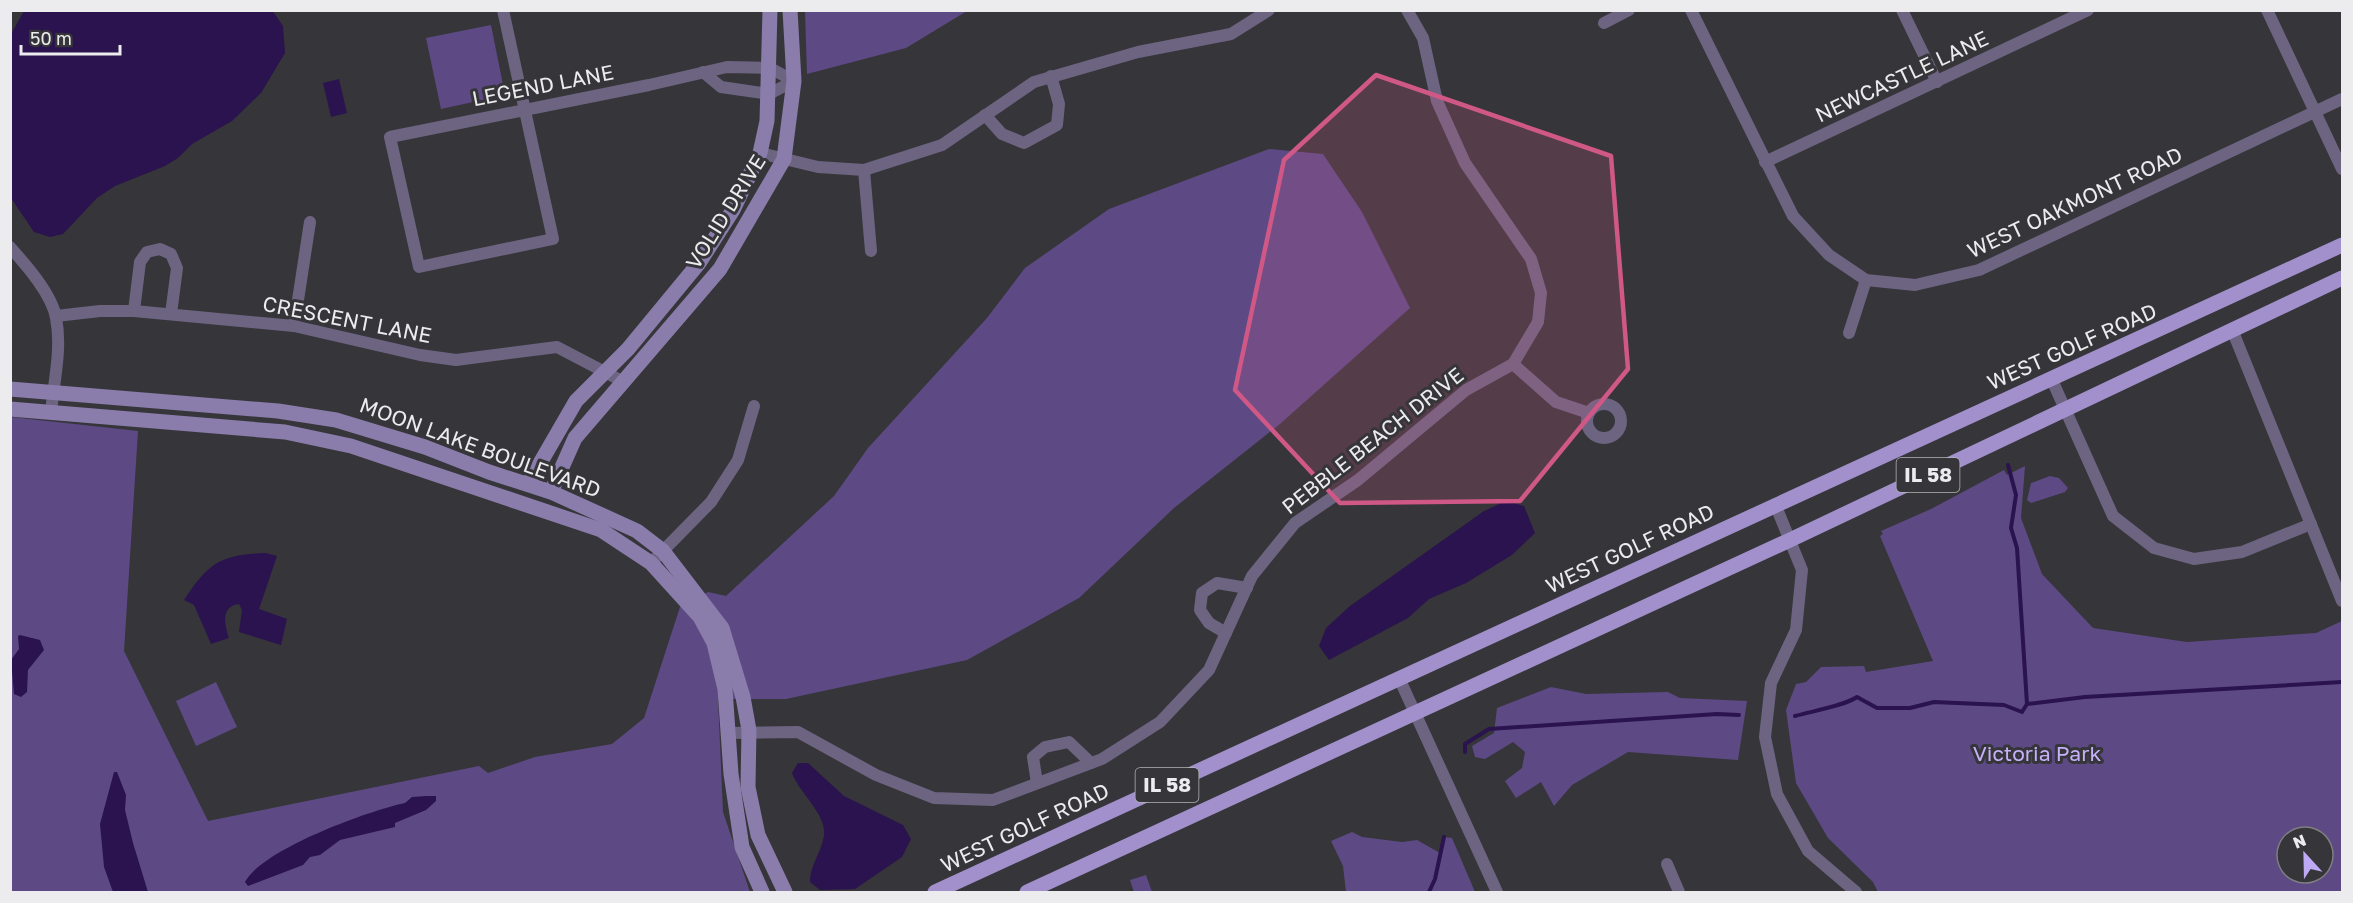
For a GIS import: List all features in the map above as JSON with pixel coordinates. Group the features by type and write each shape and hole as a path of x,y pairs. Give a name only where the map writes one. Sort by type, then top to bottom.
{"main road":[{"name":"WEST GOLF ROAD","path":"935,892 1775,504 2052,380 2343,245"},
{"name":"IL 58","path":"1027,892 1417,715 2233,332 2343,278"}],"street":[{"path":"503,10 526,109"},
{"name":"VOLID DRIVE","path":"528,484 576,401 606,373 699,263 733,210 760,153 767,121 770,10"},
{"name":"VOLID DRIVE","path":"551,492 575,438 720,269 784,159 795,81 790,10"},
{"path":"760,153 818,167 864,170 942,145 1034,82 1138,52 1232,34 1269,10"},
{"path":"1407,10 1423,38 1437,101 1465,163 1531,259 1541,293 1538,322 1513,364 1556,402 1589,414"},
{"path":"1604,23 1629,10"},
{"path":"1691,10 1785,203 1800,225 1829,255 1866,280 1849,333"},
{"path":"1902,10 1937,82"},
{"name":"NEWCASTLE LANE","path":"1765,162 2088,10"},
{"path":"2267,10 2343,169"},
{"name":"LEGEND LANE","path":"526,109 553,238 419,267 390,136 727,67 770,68 795,81"},
{"path":"703,72 721,87 769,94 795,81"},
{"path":"985,115 1002,134 1024,143 1057,125 1059,104 1051,76"},
{"name":"WEST OAKMONT ROAD","path":"1866,280 1915,285 1979,270 2343,99"},
{"path":"864,170 871,251"},
{"path":"294,326 310,222"},
{"path":"10,247 35,277 56,316 58,349 51,412"},
{"path":"134,311 140,262 147,252 160,249 171,254 177,268 171,314"},
{"name":"CRESCENT LANE","path":"56,316 134,311 294,326 420,355 456,360 557,347 622,381"},
{"path":"2233,332 2343,601"},
{"name":"PEBBLE BEACH DRIVE","path":"729,733 750,730 798,732 876,775 934,798 993,800 1091,763 1160,722 1209,670 1252,576 1295,523 1358,480 1466,390 1513,364"},
{"path":"2052,380 2113,516 2154,548 2194,559 2242,552 2311,524"},
{"name":"MOON LAKE BOULEVARD","path":"10,389 278,411 336,420 425,447 551,492 637,531 663,550 722,628 743,697 750,730 748,787 758,835 785,892"},
{"path":"651,563 711,502 738,460 754,406"},
{"name":"MOON LAKE BOULEVARD","path":"10,409 285,432 351,446 601,530 651,563 700,617 714,643 725,689 731,774 742,847 762,892"},
{"path":"1775,504 1802,570 1796,630 1771,683 1765,737 1776,794 1808,851 1856,892"},
{"path":"1226,633 1209,623 1200,610 1203,593 1217,583 1247,588"},
{"path":"1400,678 1497,892"},
{"path":"1037,783 1034,757 1045,747 1069,742 1091,763"},
{"path":"1667,864 1679,892"}],"highlighted area":[{"path":"1376,75 1611,156 1628,369 1520,501 1340,503 1235,390 1284,160"}],"green space":[{"path":"805,10 967,11 906,48 807,74"},
{"path":"491,25 505,95 441,109 426,38"},
{"path":"1269,149 1323,154 1362,212 1410,308 1280,424 1174,508 1079,598 967,660 786,699 718,699 723,812 750,892 11,892 11,417 138,431 124,651 208,821 479,766 488,773 535,757 612,744 644,718 680,607 708,592 726,596 834,496 868,448 987,318 1025,268 1109,209"},
{"name":"Victoria Park","path":"2025,466 2021,518 2042,574 2093,628 2187,642 2316,633 2342,621 2342,892 1878,892 1873,882 1828,838 1796,783 1786,710 1796,684 1806,682 1821,667 1864,666 1866,672 1933,661 1880,536 1883,534 1881,531 1931,509 2004,470 2007,475"},
{"path":"2050,476 2059,478 2068,488 2065,492 2031,503 2027,500 2031,483"},
{"path":"216,682 237,727 196,746 176,701"},
{"path":"1551,687 1586,694 1668,692 1680,698 1747,701 1738,760 1628,752 1572,785 1554,806 1541,782 1516,798 1505,781 1522,768 1525,752 1513,742 1485,759 1475,757 1472,746 1494,733 1497,708"},
{"path":"1352,832 1362,837 1402,842 1417,840 1440,853 1444,837 1452,838 1475,892 1346,892 1343,866 1331,841"},
{"path":"1146,875 1152,892 1134,892 1130,880"}],"shaded area":[{"path":"272,10 283,26 285,53 261,93 232,121 192,144 178,158 165,166 115,186 97,198 63,234 50,237 34,232 11,198 11,34 24,11"},
{"path":"339,79 347,113 331,117 323,83"},
{"path":"1506,501 1524,506 1535,533 1512,555 1466,583 1429,599 1408,618 1329,660 1319,646 1326,628 1350,606 1484,511"},
{"path":"266,553 277,556 259,609 287,619 281,645 239,632 242,610 239,604 229,608 225,617 229,638 211,644 194,605 184,600 201,577 217,563 238,556"},
{"path":"18,636 40,640 44,650 28,670 27,692 21,697 14,694 11,660 19,649"},
{"path":"798,763 808,763 844,796 903,825 911,839 902,857 855,889 820,890 810,882 812,870 823,842 824,828 817,812 792,773"},
{"path":"114,772 117,772 126,795 125,810 148,892 113,892 104,867 100,824"},
{"path":"436,796 436,801 426,810 395,823 395,827 340,840 320,855 310,857 303,865 248,886 245,882 256,869 272,857 318,833 367,814 405,803 412,797"}],"waterway":[{"path":"2008,465 2016,495 2011,528 2017,548 2027,704"},
{"path":"1795,716 1836,706 1857,697 1877,708 1910,708 1934,702 2004,705 2022,712 2027,704 2085,697 2342,682"},
{"path":"1465,752 1465,744 1489,729 1717,714 1739,715"},
{"path":"1429,892 1435,879 1444,837"}]}
